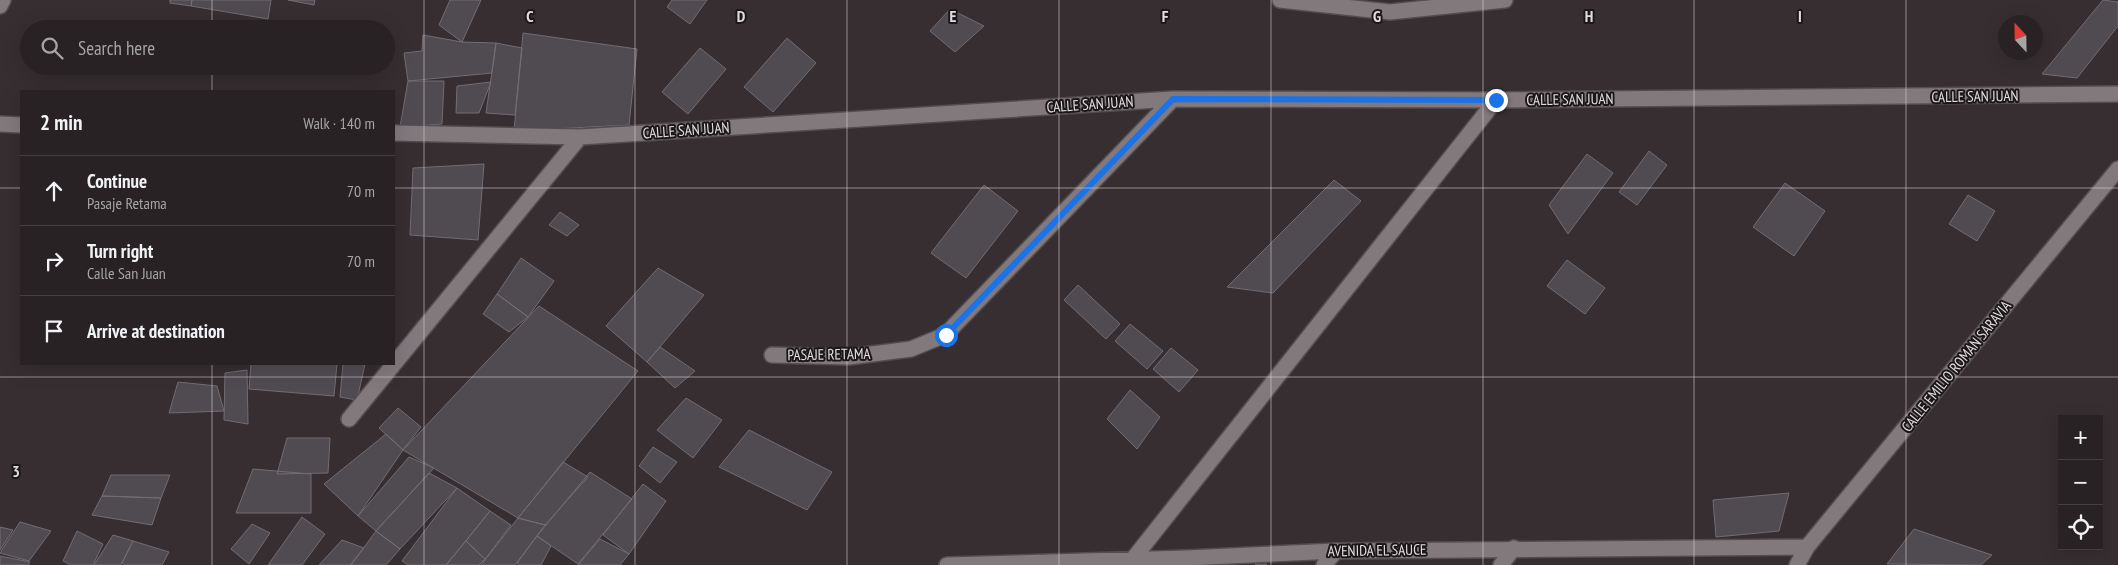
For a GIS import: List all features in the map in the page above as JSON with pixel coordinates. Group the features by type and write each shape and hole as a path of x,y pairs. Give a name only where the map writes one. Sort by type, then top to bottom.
{"street":[{"path":"0,6 3,0"},
{"path":"1280,0 1390,12 1505,0"},
{"name":"CALLE SAN JUAN","path":"395,133 580,137 1173,99 1496,100 2118,94"},
{"name":"PASAJE RETAMA","path":"772,355 858,356 912,349 946,335 1173,99"},
{"path":"1133,559 1496,100"},
{"path":"0,124 20,125"},
{"path":"395,362 580,137"},
{"name":"CALLE EMILIO ROMAN SARAVIA","path":"1797,565 1807,547 2118,169"},
{"path":"349,418 393,365"},
{"name":"AVENIDA EL SAUCE","path":"947,565 1133,559 1184,561 1336,550 1807,547"},
{"path":"1501,565 1514,548"},
{"path":"1324,565 1336,550"}],"building":[{"path":"170,0 192,0 191,6 170,3"},
{"path":"192,0 271,0 268,19 191,6"},
{"path":"288,0 315,0 314,5"},
{"path":"450,0 481,0 462,42 439,25"},
{"path":"672,0 707,0 690,24 667,7"},
{"path":"2103,0 2118,2 2118,26 2077,78 2042,74"},
{"path":"950,9 984,26 955,52 930,31"},
{"path":"523,33 637,49 629,125 514,131"},
{"path":"423,35 462,42 496,43 492,73 408,81 404,53 422,51"},
{"path":"787,38 816,63 773,112 744,87"},
{"path":"496,43 522,48 515,115 486,113"},
{"path":"700,48 726,69 688,114 662,92"},
{"path":"408,81 444,81 442,124 400,127"},
{"path":"491,82 479,113 456,113 457,86"},
{"path":"1649,151 1667,165 1637,205 1619,192"},
{"path":"1587,154 1613,173 1568,234 1549,205"},
{"path":"484,164 478,240 410,235 413,168"},
{"path":"1334,180 1361,201 1273,293 1227,287"},
{"path":"1785,183 1825,211 1794,256 1753,227"},
{"path":"984,185 1018,211 966,278 931,253"},
{"path":"1968,195 1995,211 1977,241 1949,224"},
{"path":"560,212 579,225 567,236 549,225"},
{"path":"521,258 554,281 528,317 497,294"},
{"path":"1567,260 1605,288 1585,314 1547,286"},
{"path":"658,268 704,295 647,362 606,326"},
{"path":"1078,285 1120,324 1106,339 1064,300"},
{"path":"497,294 528,317 509,332 483,314"},
{"path":"539,306 638,371 518,518 403,450"},
{"path":"1130,324 1163,351 1147,369 1115,341"},
{"path":"660,347 695,371 675,388 647,362"},
{"path":"1171,348 1198,370 1179,392 1153,369"},
{"path":"251,365 337,365 334,396 249,389"},
{"path":"343,365 365,365 357,400 340,397"},
{"path":"247,370 248,424 224,420 225,373"},
{"path":"178,382 217,386 224,411 169,413"},
{"path":"1130,390 1160,417 1137,449 1107,419"},
{"path":"686,398 722,420 693,458 657,430"},
{"path":"398,408 421,427 403,450 379,428"},
{"path":"749,430 832,472 807,510 719,467"},
{"path":"386,434 403,450 358,516 324,484"},
{"path":"287,438 330,438 328,473 277,474"},
{"path":"653,447 677,462 660,483 639,466"},
{"path":"409,457 434,468 376,531 358,516"},
{"path":"563,462 588,477 545,525 518,518"},
{"path":"253,469 311,474 311,513 236,513"},
{"path":"590,472 632,499 578,564 537,536"},
{"path":"429,473 457,488 400,549 376,531"},
{"path":"111,475 170,475 161,498 102,496"},
{"path":"643,484 666,501 629,554 603,535"},
{"path":"457,488 490,511 446,565 408,565 402,561"},
{"path":"1789,493 1779,531 1716,537 1713,500"},
{"path":"102,496 161,498 152,525 92,515"},
{"path":"490,511 511,525 485,559 466,541"},
{"path":"302,517 325,534 302,565 268,565"},
{"path":"518,518 545,525 515,565 481,565"},
{"path":"20,522 51,531 29,561 0,553"},
{"path":"252,524 270,533 249,564 231,549"},
{"path":"0,527 13,530 0,550"},
{"path":"1914,529 1992,555 1981,565 1887,564"},
{"path":"77,531 103,544 93,565 71,565 63,561"},
{"path":"376,531 400,549 386,565 351,565"},
{"path":"113,535 133,541 122,563 120,565 94,565"},
{"path":"537,536 551,546 541,565 519,565 517,563"},
{"path":"600,539 629,554 620,565 578,565"},
{"path":"342,540 364,548 350,565 319,565"},
{"path":"133,541 169,552 162,565 125,565 122,563"},
{"path":"466,541 485,559 479,565 446,565"},
{"path":"0,556 30,562 28,565 0,565"},
{"path":"1260,559 1267,565 1255,565"}],"route":[{"path":"946,335 1173,99 1496,100"}]}
